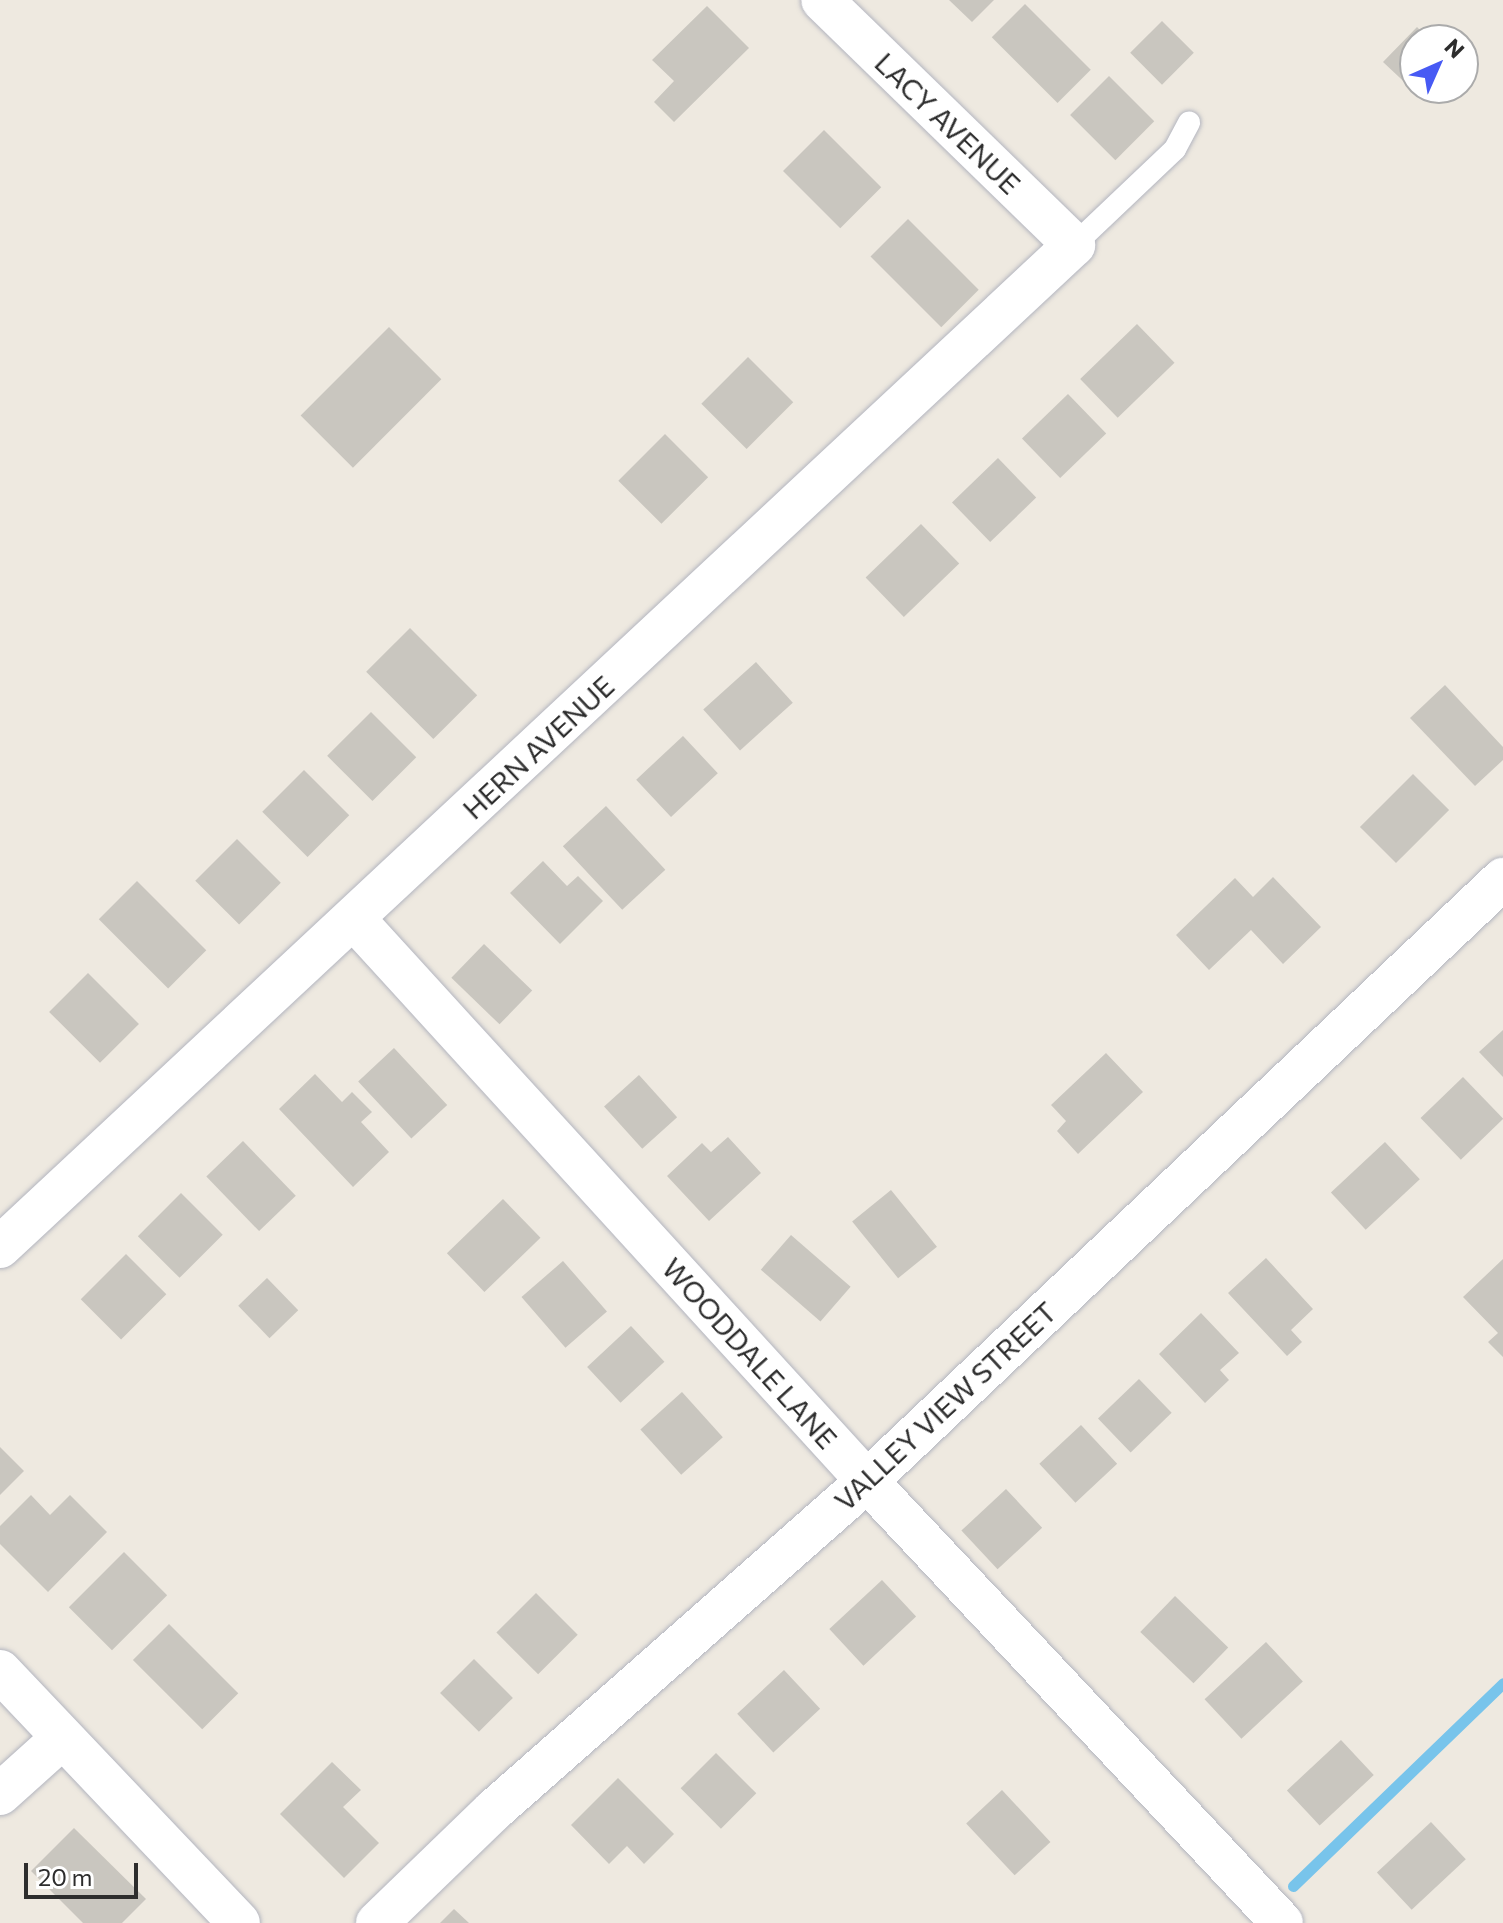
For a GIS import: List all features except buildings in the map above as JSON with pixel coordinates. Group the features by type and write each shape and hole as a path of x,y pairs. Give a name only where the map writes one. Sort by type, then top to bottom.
{"street":[{"name":"LACY AVENUE","path":"822,0 1074,245"},
{"name":"HERN AVENUE","path":"0,1247 1074,245"},
{"name":"VALLEY VIEW STREET","path":"377,1923 494,1810 867,1481 1503,879"},
{"name":"WOODDALE LANE","path":"354,919 867,1481 1282,1923"},
{"path":"0,1671 61,1739 239,1923"},
{"path":"0,1794 61,1739"}],"lane":[{"path":"1074,245 1175,149 1189,123"}],"waterway":[{"path":"1293,1886 1503,1683"}]}
